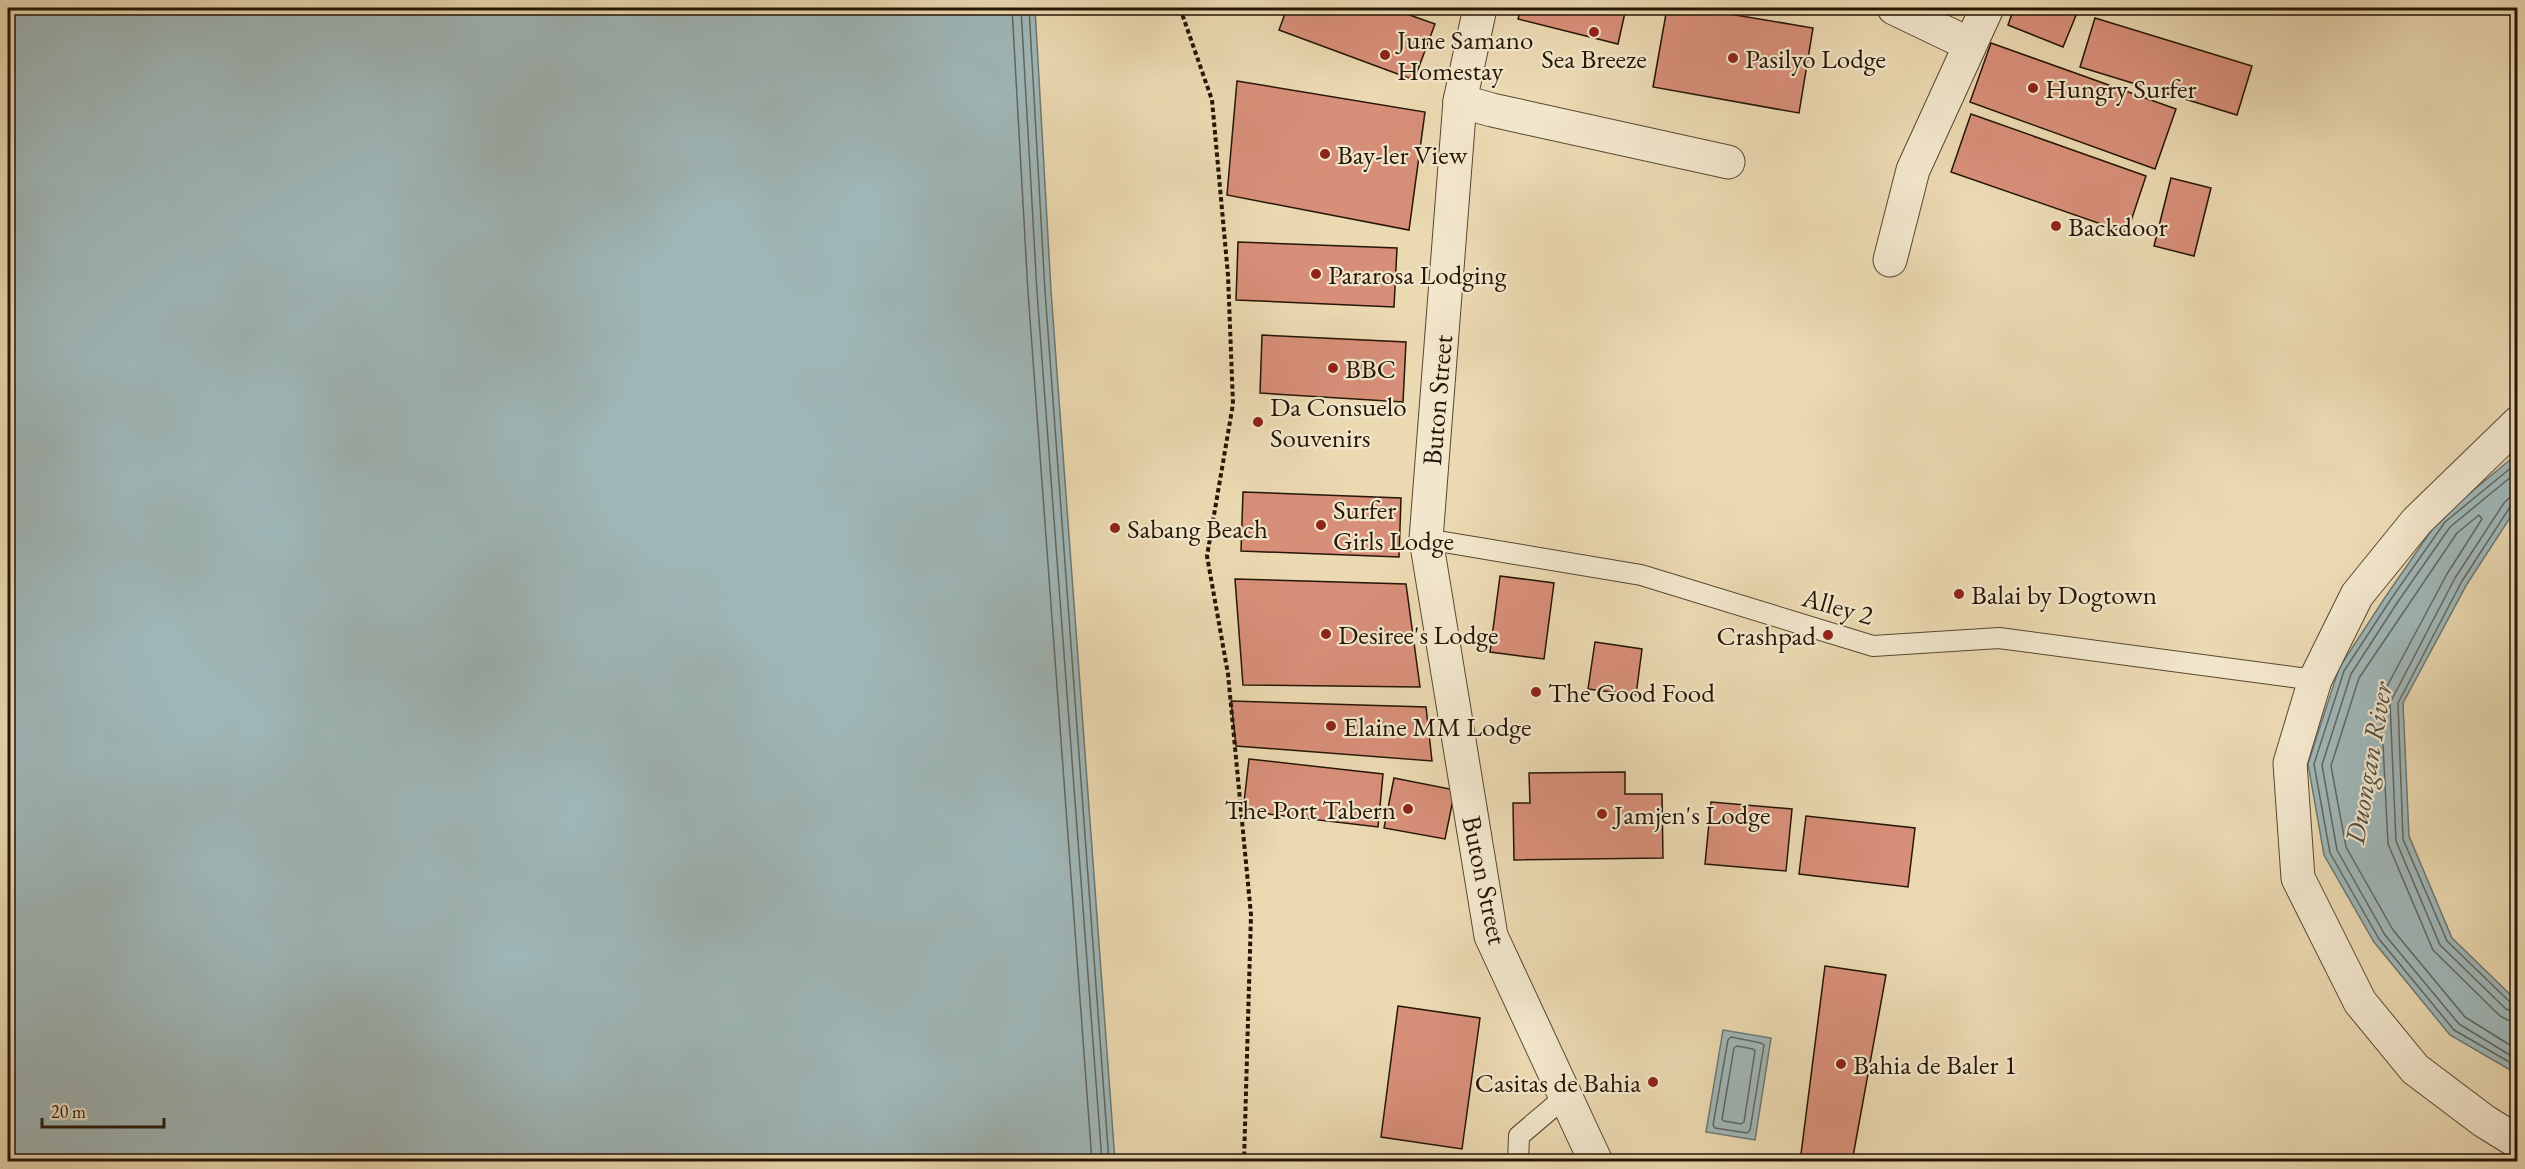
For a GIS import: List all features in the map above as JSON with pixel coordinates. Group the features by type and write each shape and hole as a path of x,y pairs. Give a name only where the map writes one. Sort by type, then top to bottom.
{"street":[{"name":"Buton Street","path":"1480,8 1460,101 1426,539 1491,936 1596,1161"},
{"path":"1894,8 1969,44"},
{"path":"1890,260 1913,170 1969,44 1988,8"},
{"path":"1460,101 1728,162"},
{"path":"2517,423 2417,521 2357,595 2314,680 2290,764 2298,878 2360,1002 2415,1069 2484,1121 2517,1142"}],"lane":[{"name":"Alley 2","path":"1426,539 1641,575 1873,646 1999,638 2314,680"},
{"path":"1518,1161 1519,1136 1566,1096"}],"path":[{"path":"1180,8 1212,100 1228,275 1233,404 1207,556 1228,674 1251,915 1244,1161"}],"water":[{"path":"8,8 1035,8 1051,291 1115,1161 8,1161"},
{"name":"Duongan River","path":"2517,454 2517,507 2467,584 2403,703 2409,836 2452,938 2517,1001 2517,1074 2450,1035 2374,942 2324,855 2308,764 2339,668 2386,596 2440,518"},
{"path":"1723,1030 1771,1038 1755,1140 1706,1132"}],"building":[{"name":"June Samano Homestay","path":"1287,8 1390,8 1435,24 1414,80 1279,30"},
{"name":"Sea Breeze","path":"1521,8 1626,8 1618,44 1518,19"},
{"name":"Pasilyo Lodge","path":"1667,8 1694,8 1813,28 1799,113 1653,87"},
{"path":"2014,8 2079,8 2063,47 2008,25"},
{"path":"2095,18 2252,66 2237,115 2080,67"},
{"path":"1991,43 2176,109 2155,169 1970,102"},
{"name":"Bay-ler View","path":"1237,81 1425,112 1409,230 1227,195"},
{"path":"1971,114 2146,176 2127,233 1951,172"},
{"path":"2171,178 2211,188 2194,256 2154,246"},
{"name":"Pararosa Lodging","path":"1238,242 1397,248 1394,307 1236,300"},
{"name":"BBC","path":"1262,335 1406,342 1403,402 1260,393"},
{"name":"Surfer Girls Lodge","path":"1243,492 1401,498 1399,557 1241,551"},
{"path":"1500,576 1554,583 1544,659 1490,652"},
{"name":"Desiree's Lodge","path":"1235,579 1406,584 1420,687 1243,685"},
{"path":"1595,642 1642,649 1636,695 1588,689"},
{"name":"Elaine MM Lodge","path":"1231,701 1426,707 1432,761 1236,746"},
{"path":"1249,759 1383,774 1378,827 1243,811"},
{"path":"1625,772 1625,794 1662,794 1663,858 1514,860 1513,803 1530,803 1529,773"},
{"path":"1394,778 1455,790 1445,839 1384,828"},
{"path":"1711,802 1792,809 1786,871 1705,864"},
{"path":"1806,816 1915,828 1908,887 1799,874"},
{"name":"Bahia de Baler 1","path":"1825,966 1886,975 1852,1162 1790,1162 1801,1154"},
{"path":"1398,1006 1480,1018 1462,1149 1381,1137"}],"place":[{"name":"Sea Breeze","path":"1594,32"},
{"name":"June Samano Homestay","path":"1385,55"},
{"name":"Pasilyo Lodge","path":"1733,58"},
{"name":"Hungry Surfer","path":"2033,88"},
{"name":"Bay-ler View","path":"1325,154"},
{"name":"Backdoor","path":"2056,226"},
{"name":"Pararosa Lodging","path":"1316,274"},
{"name":"BBC","path":"1333,368"},
{"name":"Da Consuelo Souvenirs","path":"1258,422"},
{"name":"Surfer Girls Lodge","path":"1321,525"},
{"name":"Sabang Beach","path":"1115,528"},
{"name":"Balai by Dogtown","path":"1959,594"},
{"name":"Desiree's Lodge","path":"1326,634"},
{"name":"Crashpad","path":"1828,635"},
{"name":"The Good Food","path":"1536,692"},
{"name":"Elaine MM Lodge","path":"1331,726"},
{"name":"The Port Tabern","path":"1408,809"},
{"name":"Jamjen's Lodge","path":"1602,814"},
{"name":"Bahia de Baler 1","path":"1841,1064"},
{"name":"Casitas de Bahia","path":"1653,1082"}]}
